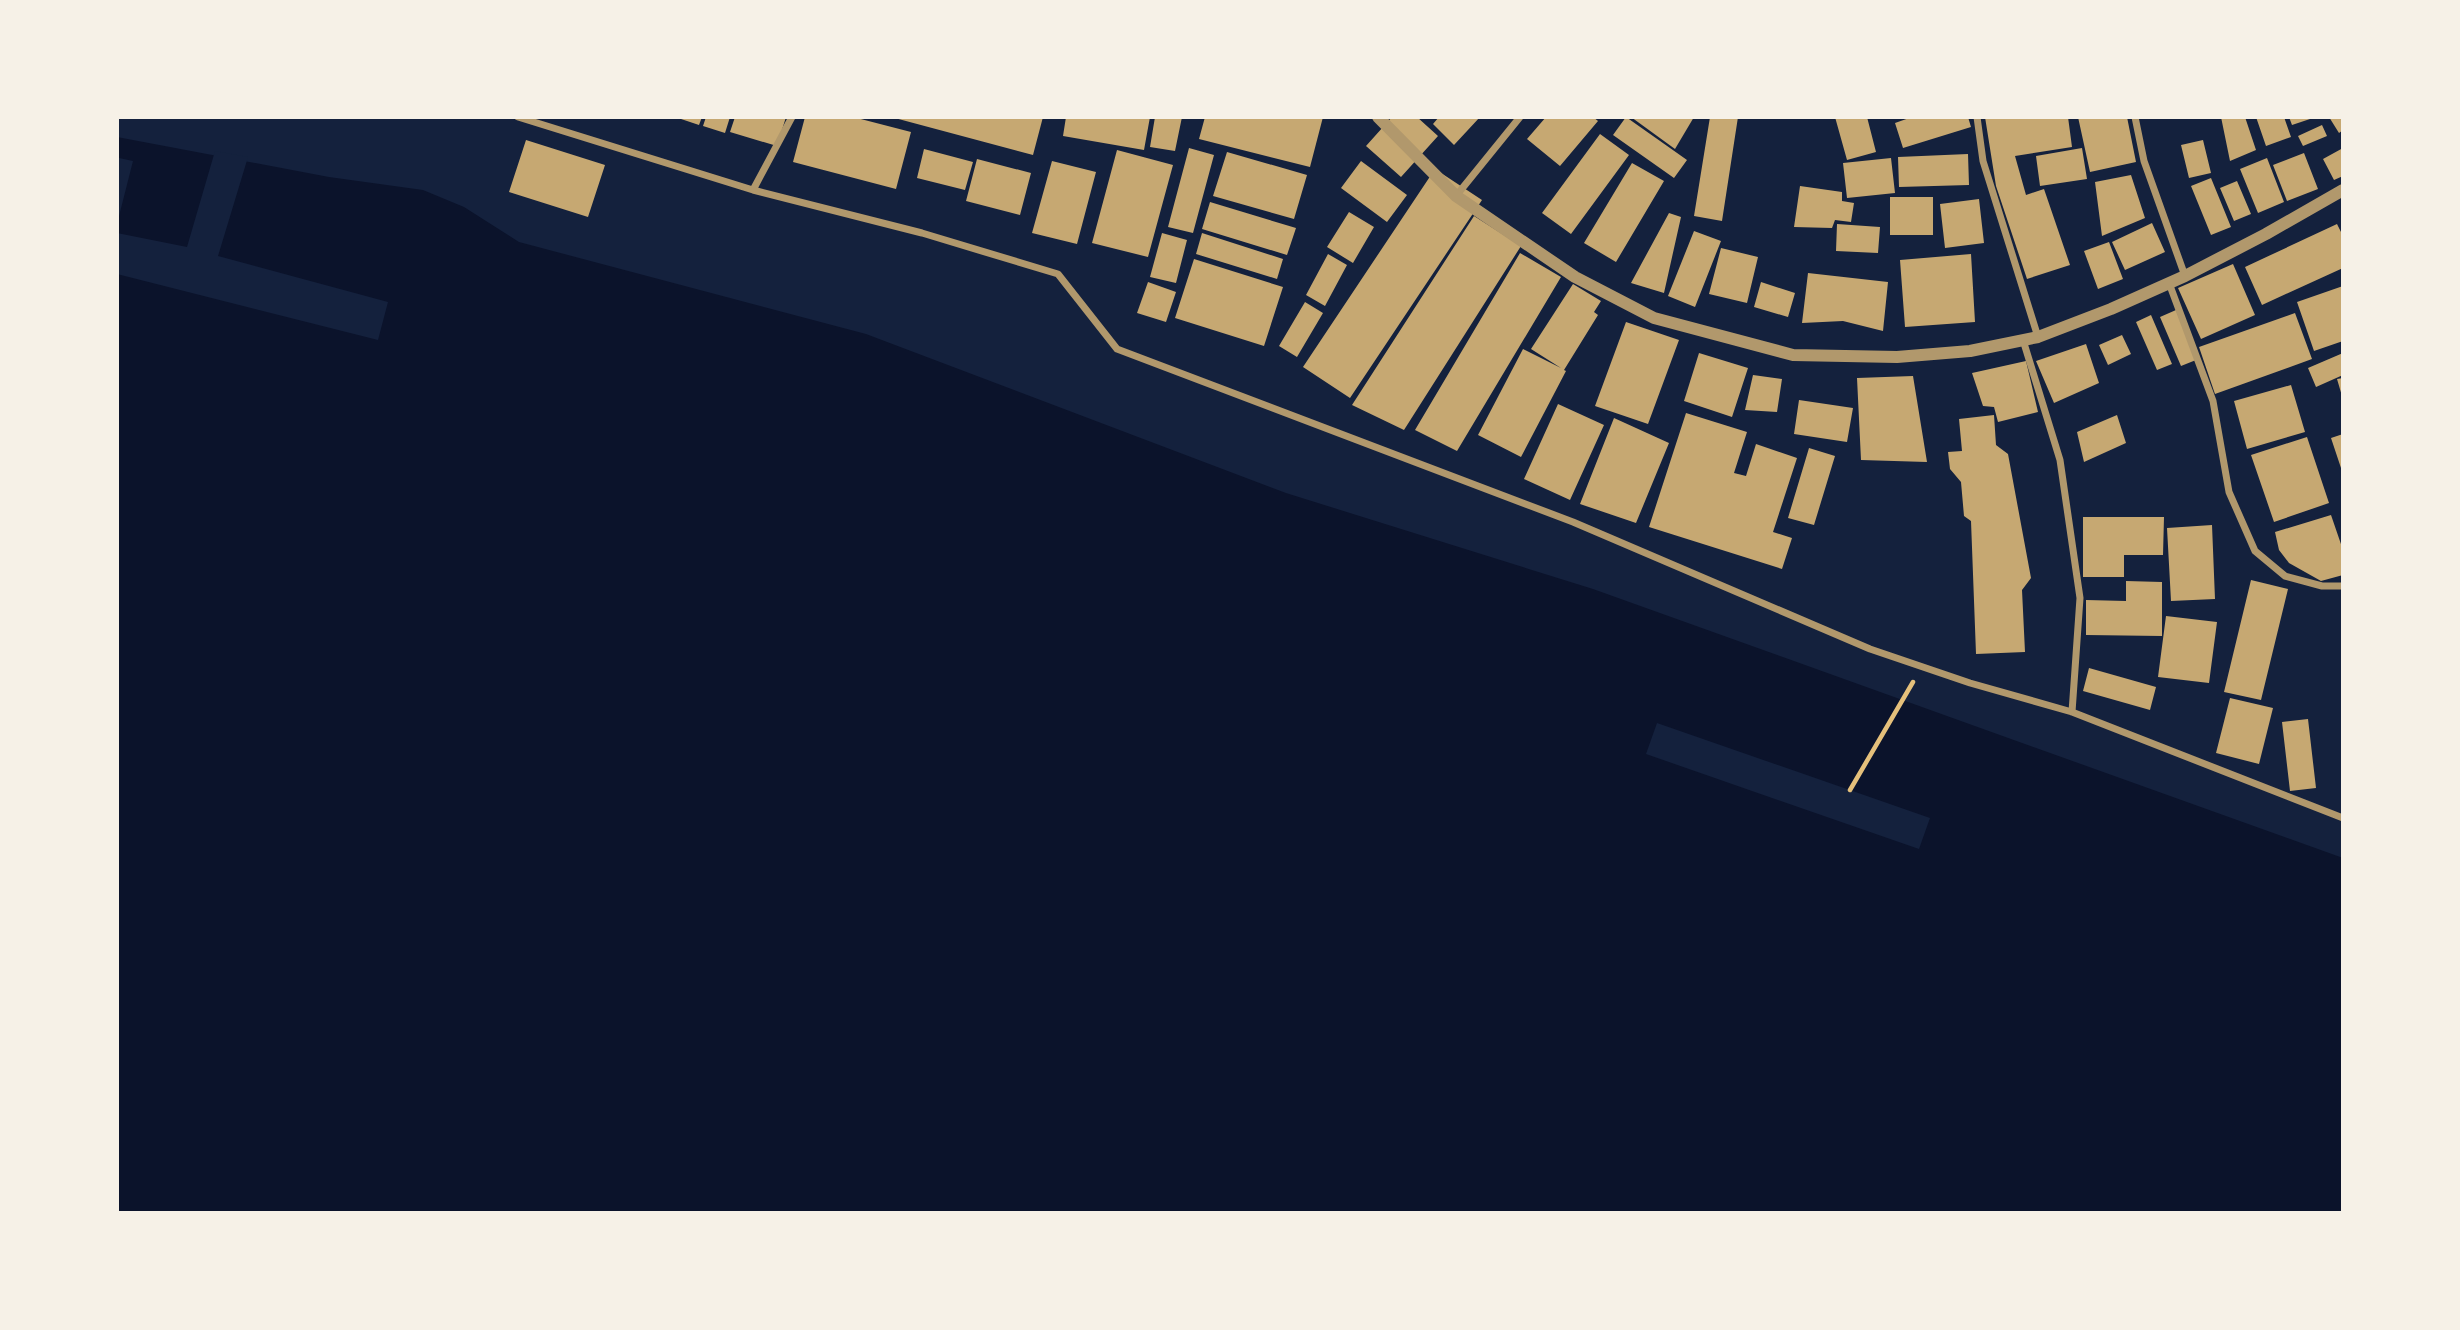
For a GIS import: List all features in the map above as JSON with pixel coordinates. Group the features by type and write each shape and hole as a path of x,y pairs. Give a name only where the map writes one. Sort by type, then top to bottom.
{"street":[{"path":"518,117 753,190 922,233 1058,274 1117,349 1573,522 1870,649 1970,683 2072,712 2343,818"},
{"path":"753,190 792,117"},
{"path":"1378,117 1456,196 1575,277 1654,318 1793,355 1897,357 1970,351 2038,337 2111,309 2185,276 2342,194"},
{"path":"1456,196 1520,117"},
{"path":"1977,117 1983,161 2038,337"},
{"path":"2135,117 2144,161 2185,276"},
{"path":"2169,283 2213,401 2229,492 2255,551 2285,576 2322,586 2343,586"},
{"path":"2023,340 2060,460 2080,598 2072,712"}],"path":[{"path":"1850,790 1922,666"}],"water":[{"path":"117,137 329,177 423,190 464,207 519,242 866,334 1286,493 1593,589 2343,858 2343,1213 117,1213"}],"pier":[{"path":"215,151 248,157 218,256 388,302 378,340 117,274 117,233 187,247"},
{"path":"119,158 133,161 117,224 117,166"},
{"path":"1657,723 1930,818 1919,849 1646,754"}],"building":[{"path":"675,117 702,117 699,125"},
{"path":"706,117 730,117 725,133 703,126"},
{"path":"735,117 786,117 777,146 730,132"},
{"path":"805,117 853,117 911,132 896,189 793,162"},
{"path":"891,117 1043,117 1033,155"},
{"path":"1066,117 1150,117 1144,150 1063,136"},
{"path":"1155,117 1182,117 1175,151 1150,147"},
{"path":"1205,117 1323,117 1310,167 1199,139"},
{"path":"1392,117 1417,117 1438,136 1401,177 1366,146"},
{"path":"1439,117 1480,117 1454,145 1433,124"},
{"path":"1546,117 1593,117 1598,121 1560,166 1527,139"},
{"path":"1626,117 1687,160 1674,178 1613,135"},
{"path":"1631,117 1694,117 1675,149"},
{"path":"1710,117 1738,117 1722,221 1694,216"},
{"path":"1835,117 1867,117 1876,152 1847,160"},
{"path":"1912,117 1968,117 1971,127 1903,148 1895,123"},
{"path":"1985,117 2068,117 2072,147 2015,156 2026,195 2044,189 2070,265 2027,279 1996,186"},
{"path":"2078,117 2127,117 2136,162 2090,172"},
{"path":"2221,117 2245,117 2256,150 2230,161"},
{"path":"2256,117 2284,117 2291,137 2266,146"},
{"path":"2289,117 2313,117 2313,118 2292,125"},
{"path":"2329,117 2342,117 2343,130 2339,133"},
{"path":"2322,125 2327,136 2303,146 2298,136"},
{"path":"1600,134 1629,155 1571,234 1542,213"},
{"path":"526,140 605,165 588,217 509,192"},
{"path":"2203,140 2211,173 2189,178 2181,145"},
{"path":"1189,148 1214,155 1193,233 1168,227"},
{"path":"2082,148 2087,179 2040,186 2036,156"},
{"path":"2343,148 2343,176 2334,180 2323,159"},
{"path":"924,149 973,162 965,190 917,178"},
{"path":"1117,150 1173,165 1148,257 1092,243"},
{"path":"1227,152 1307,175 1294,219 1213,196"},
{"path":"2304,153 2318,189 2287,201 2273,165"},
{"path":"1968,154 1969,185 1899,187 1898,157"},
{"path":"1891,158 1895,193 1847,198 1843,163"},
{"path":"2267,158 2284,202 2258,213 2240,169"},
{"path":"977,159 1031,173 1020,215 966,201"},
{"path":"1052,161 1096,172 1077,244 1032,233"},
{"path":"1361,161 1407,195 1387,222 1341,188"},
{"path":"1632,163 1664,181 1616,262 1584,243"},
{"path":"1435,169 1482,200 1350,398 1303,367"},
{"path":"2131,175 2145,218 2102,236 2095,182"},
{"path":"2211,178 2231,227 2211,235 2191,186"},
{"path":"2237,181 2251,214 2234,221 2220,188"},
{"path":"1800,186 1842,192 1842,201 1854,203 1851,222 1835,220 1832,228 1794,227"},
{"path":"1890,197 1933,197 1933,235 1890,235"},
{"path":"1979,199 1984,243 1945,248 1940,204"},
{"path":"1210,202 1296,228 1287,255 1202,229"},
{"path":"1349,212 1374,227 1353,263 1327,247"},
{"path":"1669,213 1681,217 1664,293 1631,283"},
{"path":"1474,216 1521,246 1404,430 1352,405"},
{"path":"2152,223 2165,252 2125,270 2112,242"},
{"path":"1837,224 1880,227 1878,253 1836,251"},
{"path":"2337,224 2343,236 2343,268 2262,305 2245,267"},
{"path":"1694,231 1721,241 1695,307 1668,296"},
{"path":"1162,233 1187,240 1176,283 1150,277"},
{"path":"1202,233 1283,259 1277,279 1196,254"},
{"path":"2109,242 2123,279 2098,289 2084,251"},
{"path":"1721,248 1758,257 1747,303 1709,294"},
{"path":"1520,253 1561,277 1457,451 1415,430"},
{"path":"1328,254 1347,265 1325,306 1306,295"},
{"path":"1971,254 1975,322 1905,327 1900,260"},
{"path":"1194,259 1283,287 1264,346 1175,318"},
{"path":"2233,264 2255,315 2201,339 2178,288"},
{"path":"1808,273 1888,282 1883,331 1843,321 1802,323"},
{"path":"1148,282 1176,292 1166,322 1137,313"},
{"path":"1761,282 1795,293 1788,317 1754,307"},
{"path":"1573,284 1601,301 1594,312 1598,315 1564,370 1566,371 1521,457 1478,435 1523,349 1561,368 1531,349"},
{"path":"2343,286 2343,341 2314,351 2297,302"},
{"path":"1305,302 1323,313 1297,357 1279,346"},
{"path":"2176,310 2196,360 2181,366 2160,317"},
{"path":"2295,313 2312,359 2215,394 2199,347"},
{"path":"2151,315 2172,364 2157,370 2136,322"},
{"path":"1626,322 1679,340 1648,424 1595,406"},
{"path":"2122,335 2131,354 2108,365 2099,345"},
{"path":"2086,344 2099,383 2054,403 2036,361"},
{"path":"1699,353 1748,368 1732,417 1684,401"},
{"path":"2343,353 2343,375 2316,387 2308,368"},
{"path":"2026,361 2038,412 1998,422 1994,407 1983,406 1972,373"},
{"path":"1753,375 1782,379 1777,412 1745,410"},
{"path":"1913,376 1927,462 1861,460 1857,378"},
{"path":"2343,378 2343,395 2342,396 2337,379"},
{"path":"2291,385 2305,432 2247,449 2234,401"},
{"path":"1799,400 1853,408 1847,442 1794,434"},
{"path":"1558,404 1604,425 1570,500 1524,479"},
{"path":"1686,413 1747,432 1734,473 1746,476 1756,444 1797,458 1773,532 1792,538 1782,569 1649,527"},
{"path":"1994,415 1996,445 2008,454 2031,578 2022,590 2025,652 1976,654 1971,521 1964,516 1961,482 1950,469 1948,452 1962,451 1959,419"},
{"path":"2117,415 2126,443 2084,462 2077,432"},
{"path":"1614,418 1669,443 1636,523 1580,504"},
{"path":"2343,434 2343,471 2342,471 2331,438"},
{"path":"2307,437 2329,503 2274,522 2251,455"},
{"path":"1809,448 1835,456 1814,525 1788,518"},
{"path":"2331,515 2343,550 2343,575 2321,581 2289,563 2279,550 2275,532"},
{"path":"2083,517 2164,517 2163,555 2124,555 2124,577 2083,577"},
{"path":"2212,525 2215,599 2171,601 2167,528"},
{"path":"2251,580 2288,589 2261,700 2224,692"},
{"path":"2126,581 2162,582 2162,636 2086,635 2086,600 2126,601"},
{"path":"2166,616 2217,622 2209,683 2158,677"},
{"path":"2089,668 2156,687 2150,710 2083,691"},
{"path":"2230,698 2273,708 2259,764 2216,753"},
{"path":"2308,719 2316,788 2290,791 2282,722"}]}
